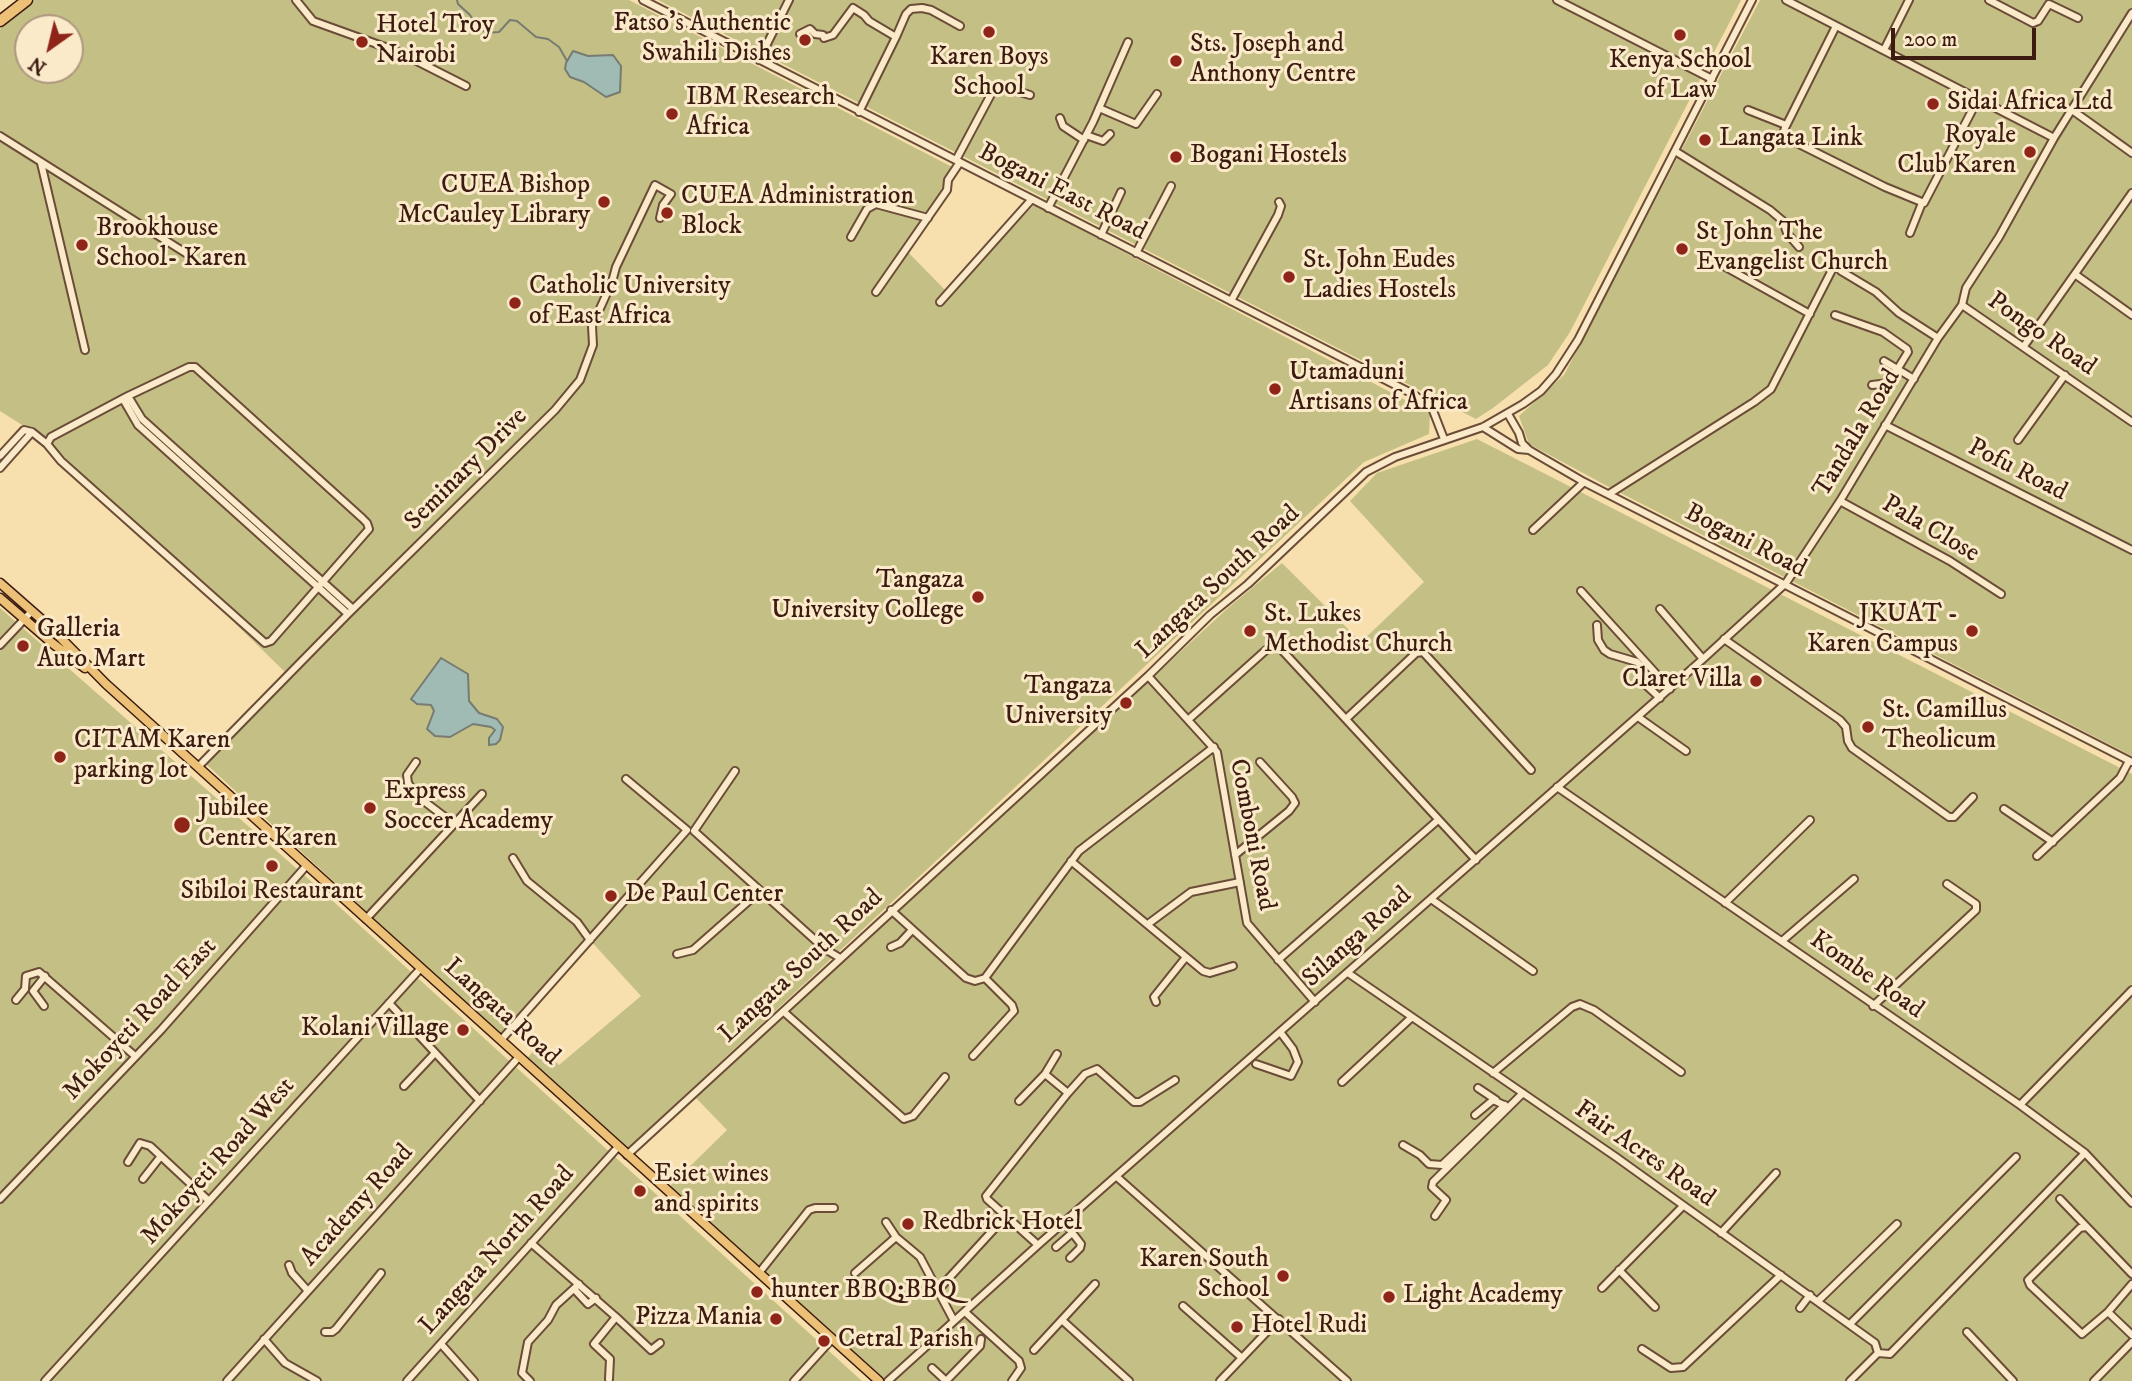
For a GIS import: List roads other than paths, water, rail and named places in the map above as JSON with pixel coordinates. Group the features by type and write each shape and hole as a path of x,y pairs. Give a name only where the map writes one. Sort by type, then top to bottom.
{"highway":[{"path":"0,21 27,0"}],"main road":[{"name":"Langata Road","path":"0,583 96,675 879,1381"},
{"name":"Langata Road","path":"0,598 23,620 96,675"}],"street":[{"path":"296,0 313,20 399,52 466,86"},
{"name":"Bogani East Road","path":"643,0 1421,399 1434,412 1444,439"},
{"path":"759,60 789,0"},
{"path":"1557,0 1712,79"},
{"name":"Langata South Road","path":"627,1155 1366,472 1395,457 1483,427 1508,414 1541,391 1571,352 1752,0"},
{"path":"1786,0 2056,136"},
{"path":"1884,50 1909,0"},
{"path":"1989,0 2033,23 2038,21 2049,5 2078,18"},
{"path":"800,34 810,29 824,38 833,34 852,4 869,21 896,37"},
{"path":"859,111 906,14 911,9 931,10 960,26"},
{"name":"Tandala Road","path":"1786,583 1840,501 1938,338 1962,305 1966,288 2132,13"},
{"path":"1836,26 1783,132 1787,138 1832,162 1922,203"},
{"path":"1048,208 1099,108 1128,42"},
{"path":"876,292 947,189 948,180 996,85 1030,95"},
{"path":"1099,108 1136,124 1157,94"},
{"path":"1910,233 1922,203 1978,99"},
{"path":"1748,110 1786,125"},
{"path":"2072,110 2132,153"},
{"path":"1060,118 1063,126 1085,137 1105,141 1110,134"},
{"path":"0,136 192,257"},
{"path":"1098,149 1101,141"},
{"path":"1675,151 1770,210 1783,221 1787,233 1800,247"},
{"path":"41,163 85,350"},
{"name":"Seminary Drive","path":"198,767 350,611 555,410 580,380 593,345 592,326 616,267 655,185 671,194 663,205 660,218"},
{"path":"1136,253 1171,186"},
{"path":"1101,235 1121,192"},
{"path":"2024,346 2132,193"},
{"path":"940,302 1032,199"},
{"path":"1231,301 1278,215 1281,206 1279,202"},
{"path":"852,237 867,209 876,204 928,218"},
{"path":"1720,264 1810,314"},
{"path":"1609,494 1767,392 1837,270 1876,292 1899,313 1938,338"},
{"path":"2076,275 2132,315"},
{"name":"Pongo Road","path":"1962,305 2132,422"},
{"path":"1835,315 1883,332 1908,349 1889,383 1872,384"},
{"path":"1884,361 1913,379"},
{"path":"0,456 24,430 32,432 263,642 271,641 368,531 367,523 362,518 195,367 189,367 126,397 51,437 47,444"},
{"path":"2018,440 2065,375"},
{"path":"126,397 142,419 350,611"},
{"name":"Bogani Road","path":"1508,414 1522,443 1529,450 1584,482 1786,583 2131,762"},
{"name":"Pofu Road","path":"1885,425 2132,550"},
{"path":"1483,427 1518,449 1529,450"},
{"path":"0,468 32,432"},
{"path":"1533,530 1584,482"},
{"name":"Pala Close","path":"1840,501 1950,561 2001,594"},
{"name":"Silanga Road","path":"888,1381 1038,1245 1660,698 1786,583"},
{"path":"1581,592 1670,689"},
{"path":"1660,609 1703,659"},
{"path":"0,645 32,611"},
{"path":"1597,625 1598,640 1604,650 1637,662 1642,667 1642,676 1647,686 1660,698"},
{"path":"1724,639 1840,720 1845,725 1852,748 1949,817 1954,817 1973,797"},
{"path":"1189,719 1266,650 1274,646 1287,654 1476,860"},
{"path":"1346,719 1416,653 1423,652 1531,770"},
{"name":"Comboni Road","path":"1148,676 1214,747 1218,756 1248,925 1315,1002"},
{"path":"1638,717 1686,751"},
{"path":"891,911 966,978 975,981 985,978 1079,850 1214,747"},
{"path":"416,762 407,775 408,783 416,795 454,824"},
{"path":"1235,855 1289,811 1295,803 1260,762"},
{"path":"2036,856 2120,778 2131,762"},
{"path":"735,771 694,831 825,949 840,958"},
{"path":"501,1040 687,830 626,779"},
{"name":"Kombe Road","path":"1558,788 2020,1105 2085,1153 2132,1203"},
{"path":"366,919 482,794"},
{"path":"2004,809 2053,842"},
{"path":"1278,960 1438,820"},
{"path":"1725,903 1810,820"},
{"path":"513,858 527,881 577,922 590,940"},
{"path":"1071,862 1206,972 1233,966"},
{"name":"Mokoyeti Road East","path":"0,1199 212,974 307,865"},
{"path":"1782,942 1854,879"},
{"path":"1148,924 1191,892 1240,882"},
{"path":"1873,1006 1976,910 1976,904 1947,884"},
{"path":"677,954 693,950 760,891"},
{"path":"1431,899 1533,971"},
{"path":"891,947 900,943 912,930"},
{"path":"1156,1002 1154,997 1186,957"},
{"name":"Mokoyeti Road West","path":"46,1381 421,968"},
{"path":"16,1000 25,989 27,975 38,972 135,1056"},
{"name":"Fair Acres Road","path":"1348,973 1810,1295 1875,1343 1878,1353"},
{"path":"44,1006 33,991 45,976"},
{"path":"974,1056 1014,1012 1012,1004 985,978"},
{"path":"2020,1105 2132,990"},
{"path":"389,1003 480,1101"},
{"path":"1493,1073 1572,1007 1580,1004 1590,1008 1681,1072"},
{"path":"784,1012 904,1119 914,1116 945,1077"},
{"path":"1342,1082 1412,1017"},
{"path":"1256,1064 1292,1076 1298,1062 1293,1049 1280,1033"},
{"path":"404,1086 435,1053"},
{"path":"1019,1101 1045,1074 1057,1054"},
{"name":"Academy Road","path":"227,1381 519,1058"},
{"path":"1038,1245 987,1199 988,1193 1068,1093 1085,1074 1097,1069 1134,1102 1140,1102 1175,1080"},
{"path":"1045,1074 1068,1093"},
{"path":"1478,1088 1504,1105"},
{"path":"1403,1145 1429,1164 1442,1164 1521,1092"},
{"path":"1435,1216 1446,1200 1432,1187 1433,1182 1521,1092"},
{"path":"1475,1115 1496,1100"},
{"path":"128,1162 142,1143 150,1146 209,1201"},
{"name":"Langata North Road","path":"407,1381 618,1147"},
{"path":"1850,1381 1878,1353 1890,1354 2085,1153"},
{"path":"143,1179 161,1156"},
{"path":"1850,1324 2016,1157"},
{"path":"1721,1233 1776,1173"},
{"path":"1117,1177 1347,1381"},
{"path":"2060,1199 2132,1274"},
{"path":"1602,1288 1683,1206"},
{"path":"759,1273 809,1210 834,1208"},
{"path":"938,1290 1006,1216"},
{"path":"1065,1222 1081,1245 1070,1258"},
{"path":"886,1223 896,1237 920,1257 954,1321"},
{"path":"1818,1301 1897,1224"},
{"path":"2086,1227 2080,1228 2028,1283 2082,1334 2108,1312 2132,1284"},
{"path":"1056,1247 1072,1233"},
{"path":"855,1273 896,1237"},
{"path":"531,1242 577,1287 596,1298 651,1350 660,1343"},
{"path":"289,1265 292,1273 308,1291"},
{"path":"1619,1270 1655,1307"},
{"path":"325,1332 336,1329 381,1273"},
{"path":"1643,1349 1671,1368 1683,1367 1781,1275"},
{"path":"1034,1350 1095,1284"},
{"path":"530,1381 522,1373 528,1342 548,1320 556,1305 577,1287"},
{"path":"1800,1308 1810,1295"},
{"path":"1183,1306 1242,1358"},
{"path":"965,1312 1021,1364 1020,1371 1012,1381"},
{"path":"2108,1312 2132,1335"},
{"path":"609,1379 610,1359 594,1344 616,1317"},
{"path":"1220,1381 1279,1319"},
{"path":"1063,1321 1129,1381"},
{"path":"1967,1332 2013,1381"},
{"path":"264,1339 285,1363 317,1381"},
{"path":"794,1381 832,1339"},
{"path":"932,1368 946,1381 980,1346 981,1339"},
{"path":"2094,1381 2132,1342"},
{"path":"441,1344 474,1381"}],"water":[{"path":"573,51 588,56 613,55 621,66 620,92 606,97 584,82 570,77 565,69"},
{"path":"441,658 468,674 469,701 479,713 497,719 503,727 500,740 496,744 489,745 489,738 495,730 491,727 473,724 450,737 435,736 427,729 434,711 431,705 417,704 411,699"}],"waterway":[{"path":"457,0 486,33 499,32 510,20 517,21 536,37 548,39 559,47 567,61"}],"place":[{"name":"Karen Boys School","path":"989,32"},
{"name":"Kenya School of Law","path":"1680,35"},
{"name":"Fatso's Authentic Swahili Dishes","path":"805,40"},
{"name":"Hotel Troy Nairobi","path":"362,42"},
{"name":"Sts. Joseph and Anthony Centre","path":"1176,61"},
{"name":"Sidai Africa Ltd","path":"1933,104"},
{"name":"IBM Research Africa","path":"672,114"},
{"name":"Langata Link","path":"1705,140"},
{"name":"Royale Club Karen","path":"2030,152"},
{"name":"Bogani Hostels","path":"1176,157"},
{"name":"CUEA Bishop McCauley Library","path":"604,202"},
{"name":"CUEA Administration Block","path":"667,213"},
{"name":"Brookhouse School- Karen","path":"82,245"},
{"name":"St John The Evangelist Church","path":"1682,249"},
{"name":"St. John Eudes Ladies Hostels","path":"1289,277"},
{"name":"Catholic University of East Africa","path":"515,303"},
{"name":"Utamaduni Artisans of Africa","path":"1275,389"},
{"name":"Tangaza University College","path":"978,597"},
{"name":"St. Lukes Methodist Church","path":"1250,631"},
{"name":"JKUAT - Karen Campus","path":"1972,631"},
{"name":"Galleria Auto Mart","path":"23,646"},
{"name":"Claret Villa","path":"1756,681"},
{"name":"Tangaza University","path":"1126,703"},
{"name":"St. Camillus Theolicum","path":"1868,727"},
{"name":"CITAM Karen parking lot","path":"60,757"},
{"name":"Express Soccer Academy","path":"370,808"},
{"name":"Jubilee Centre Karen","path":"182,825"},
{"name":"Sibiloi Restaurant","path":"272,866"},
{"name":"De Paul Center","path":"611,896"},
{"name":"Kolani Village","path":"463,1030"},
{"name":"Esiet wines and spirits","path":"640,1191"},
{"name":"Redbrick Hotel","path":"908,1224"},
{"name":"Karen South School","path":"1283,1276"},
{"name":"hunter BBQ;BBQ","path":"757,1292"},
{"name":"Light Academy","path":"1389,1297"},
{"name":"Pizza Mania","path":"776,1319"},
{"name":"Hotel Rudi","path":"1237,1327"},
{"name":"Cetral Parish","path":"824,1341"}]}
